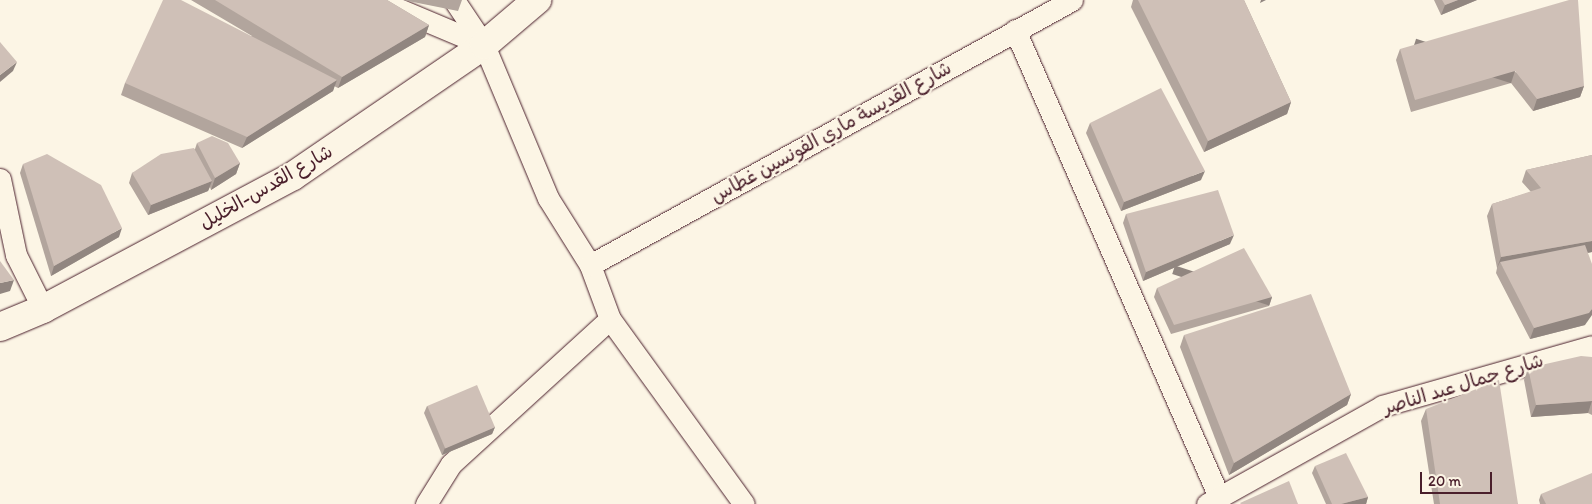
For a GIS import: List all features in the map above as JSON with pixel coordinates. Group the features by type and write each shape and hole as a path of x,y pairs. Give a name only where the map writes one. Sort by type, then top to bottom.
{"main road":[{"name":"شارع القدس-الخليل","path":"0,327 43,309 294,176 484,45 537,0"}],"street":[{"path":"377,0 484,45"},
{"path":"454,0 484,45 548,198 590,265 610,319 744,504"},
{"name":"شارع القديسة ماري الفونسين غطاس","path":"590,265 1072,0"},
{"path":"1015,30 1213,501"},
{"path":"0,178 16,255 43,309"},
{"path":"426,504 451,464 610,319"},
{"name":"شارع جمال عبد الناصر","path":"1213,501 1382,406 1592,346"}],"building":[{"path":"163,0 181,0 337,80 247,137 125,83"},
{"path":"215,0 387,0 429,25 342,77"},
{"path":"1138,0 1244,0 1291,102 1208,141"},
{"path":"1442,0 1458,0 1445,5"},
{"path":"1569,0 1578,0 1584,86 1537,99 1515,71 1415,100 1400,49"},
{"path":"0,42 17,62 0,75"},
{"path":"1161,88 1205,171 1124,202 1090,123"},
{"path":"212,136 228,143 240,163 215,178 197,143"},
{"path":"194,148 212,181 151,205 132,173 161,154"},
{"path":"47,154 101,185 122,228 54,266 23,164"},
{"path":"1592,155 1592,241 1501,257 1492,204 1541,188 1526,170"},
{"path":"1218,190 1234,235 1146,272 1126,214"},
{"path":"1585,245 1592,264 1592,309 1589,313 1534,328 1500,262"},
{"path":"1244,248 1272,297 1174,325 1157,288"},
{"path":"0,261 14,280 0,283"},
{"path":"1311,294 1351,394 1234,463 1184,335"},
{"path":"1581,356 1592,357 1592,401 1536,405 1528,368"},
{"path":"1499,380 1518,504 1440,504 1426,409"},
{"path":"477,385 495,427 445,448 427,406"},
{"path":"1346,453 1368,497 1341,504 1332,504 1315,466"},
{"path":"1592,473 1592,504 1546,504 1541,494"},
{"path":"1289,481 1298,504 1240,503"}]}
